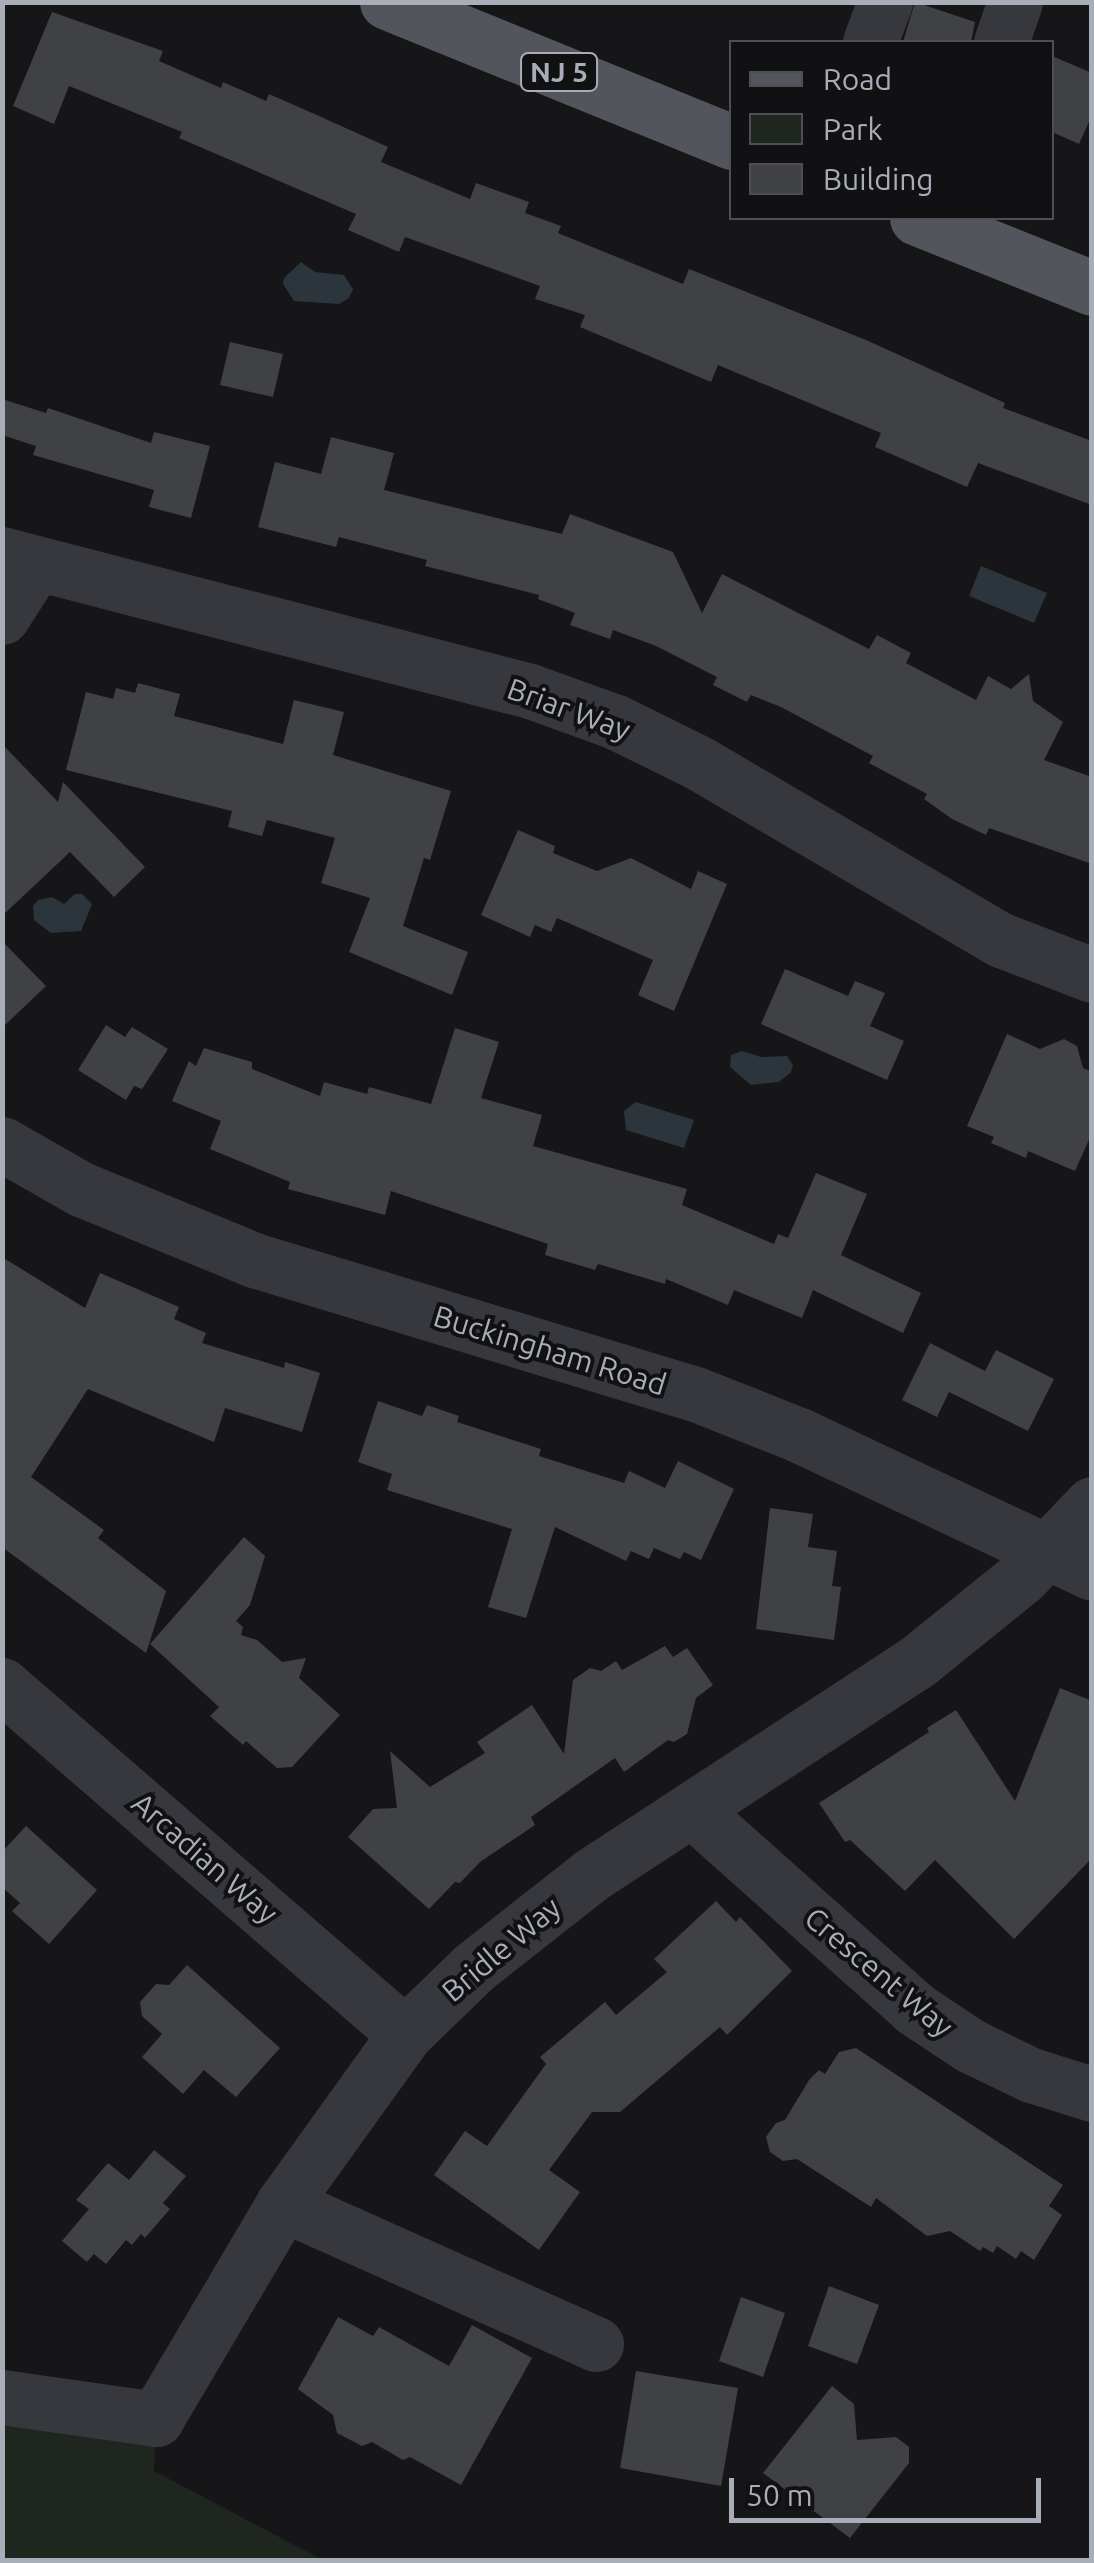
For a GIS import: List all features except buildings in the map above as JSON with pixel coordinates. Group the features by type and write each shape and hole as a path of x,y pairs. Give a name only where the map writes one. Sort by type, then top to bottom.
{"main road":[{"name":"NJ 5","path":"388,2 729,141"},
{"path":"922,220 1092,288"}],"street":[{"path":"871,40 884,2"},
{"path":"1001,40 1015,2"},
{"path":"2,617 19,559"},
{"name":"Briar Way","path":"19,559 530,690 616,722 699,763 1001,940 1092,975"},
{"name":"Buckingham Road","path":"2,1144 82,1189 235,1253 711,1400 799,1435 1070,1562"},
{"name":"Bridle Way","path":"2,2398 156,2419 284,2204 405,2034 473,1968 591,1874 1070,1562 1092,1504"},
{"name":"Arcadian Way","path":"2,1684 405,2034"},
{"name":"Crescent Way","path":"692,1810 915,2009 1001,2060 1092,2094"},
{"path":"284,2204 596,2344"}],"green space":[{"path":"2,2397 156,2419 154,2471 323,2560 3,2560"}],"shaded area":[{"path":"301,262 315,272 344,275 353,289 349,298 339,304 294,301 283,284 284,278"},
{"path":"981,566 1047,593 1034,623 969,596"},
{"path":"75,894 82,894 92,904 81,931 51,933 34,920 33,906 38,900 52,897 64,904"},
{"path":"742,1051 761,1057 787,1056 793,1065 791,1072 779,1082 751,1085 730,1067 731,1055"},
{"path":"636,1102 694,1120 684,1148 626,1130 624,1111"}]}
